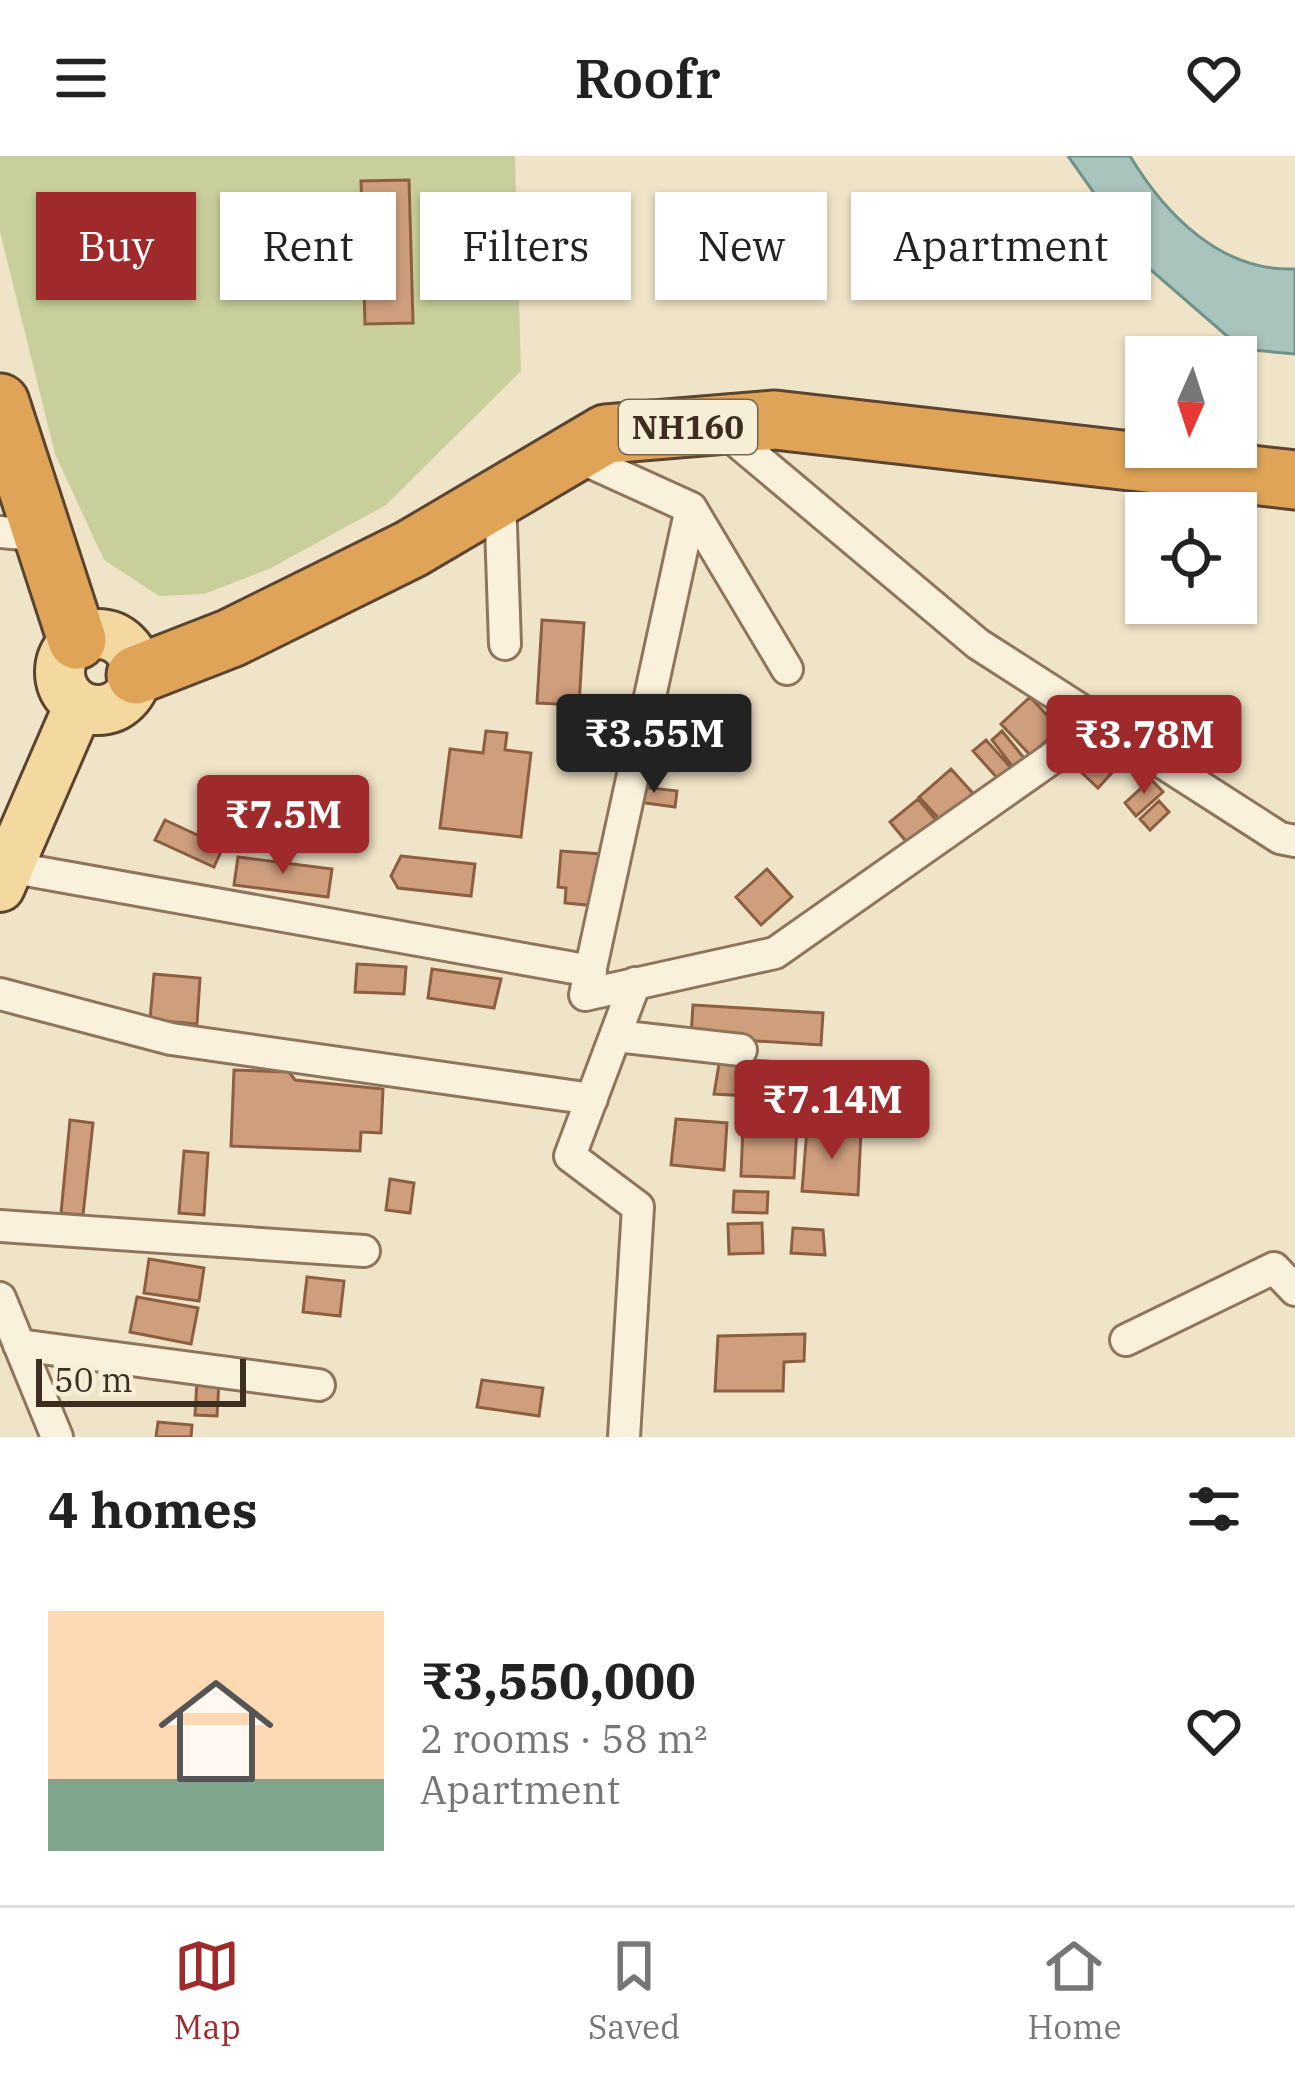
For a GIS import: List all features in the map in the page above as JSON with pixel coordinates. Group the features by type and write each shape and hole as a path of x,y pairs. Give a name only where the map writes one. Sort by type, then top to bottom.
{"highway":[{"path":"0,403 21,534 77,640"},
{"name":"NH160","path":"136,675 231,638 411,550 606,434 775,420 1295,480"}],"main road":[{"path":"95,633 116,638 129,649 136,675 133,688 116,706 79,705 62,687 63,654 77,640 95,633"},
{"path":"8,850 79,705"}],"street":[{"path":"716,424 977,644 1280,838 1295,841"},
{"path":"572,454 691,508 787,669"},
{"path":"500,496 505,644"},
{"path":"691,508 586,995 775,953 1102,724"},
{"path":"8,850 591,971"},
{"path":"624,1437 638,1207 570,1156 635,983"},
{"path":"0,994 171,1039 592,1099"},
{"path":"616,1036 741,1050"},
{"path":"0,1226 364,1251"},
{"path":"1126,1340 1274,1268 1295,1290"},
{"path":"0,1298 47,1429"},
{"path":"19,1345 319,1385"}],"green space":[{"path":"0,156 515,156 516,192 420,192 420,300 519,300 521,371 386,505 269,569 204,594 159,596 104,560 55,454 0,232"}],"water":[{"path":"1068,156 1130,156 1161,199 1199,236 1243,261 1295,269 1295,354 1257,350 1257,336 1227,336 1151,270 1151,192 1093,192"}],"building":[{"path":"409,180 413,323 365,324 364,300 396,300 396,192 361,192 361,181"},
{"path":"542,620 584,623 579,705 537,703"},
{"path":"1030,697 1060,729 1030,755 1001,724"},
{"path":"486,731 507,733 505,750 531,753 521,837 440,828 450,749 483,753"},
{"path":"1002,731 1024,758 1013,767 992,740"},
{"path":"986,740 1012,769 999,780 973,751"},
{"path":"1102,751 1118,766 1098,788 1082,773"},
{"path":"951,769 978,799 947,827 919,797"},
{"path":"1151,779 1163,792 1136,816 1125,803"},
{"path":"634,786 677,791 675,807 631,801"},
{"path":"918,799 942,827 914,851 890,822"},
{"path":"1159,801 1169,812 1150,830 1140,819"},
{"path":"165,820 223,847 214,867 155,840"},
{"path":"561,851 601,854 597,906 565,903 566,888 558,887"},
{"path":"401,856 475,864 471,896 398,888 391,876"},
{"path":"238,857 332,869 328,897 234,885"},
{"path":"767,869 792,897 761,925 736,897"},
{"path":"357,964 406,967 404,994 355,992"},
{"path":"432,969 501,979 494,1008 428,998"},
{"path":"154,974 200,978 197,1024 150,1020"},
{"path":"693,1005 823,1013 821,1045 691,1037"},
{"path":"720,1058 793,1063 789,1098 714,1094"},
{"path":"234,1070 289,1072 295,1080 383,1089 381,1133 361,1132 360,1151 231,1146"},
{"path":"676,1119 727,1123 724,1170 671,1165"},
{"path":"70,1120 93,1123 83,1215 61,1213"},
{"path":"743,1125 797,1127 794,1178 741,1176"},
{"path":"807,1129 861,1132 858,1195 802,1191"},
{"path":"184,1151 208,1153 204,1215 179,1213"},
{"path":"390,1179 414,1183 410,1213 386,1210"},
{"path":"734,1191 768,1192 767,1213 733,1212"},
{"path":"762,1223 763,1253 729,1254 728,1224"},
{"path":"793,1228 823,1230 825,1255 791,1253"},
{"path":"149,1259 204,1268 199,1301 144,1293"},
{"path":"307,1277 344,1281 340,1316 303,1312"},
{"path":"137,1297 198,1308 191,1344 130,1332"},
{"path":"805,1334 804,1361 784,1362 783,1391 715,1391 718,1336"},
{"path":"197,1380 219,1382 217,1416 195,1415"},
{"path":"482,1380 543,1388 539,1416 477,1407"},
{"path":"158,1422 192,1425 191,1437 156,1437"}]}
